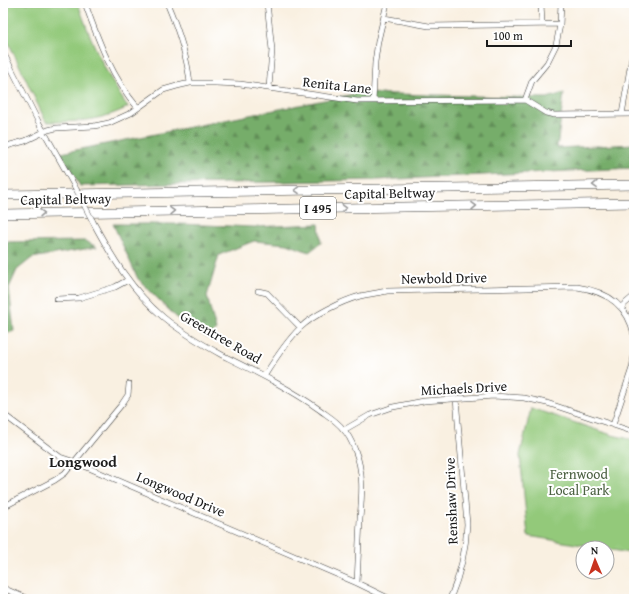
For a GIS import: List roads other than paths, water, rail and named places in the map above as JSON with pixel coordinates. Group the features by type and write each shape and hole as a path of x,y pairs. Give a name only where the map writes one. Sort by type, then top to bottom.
{"highway":[{"name":"Capital Beltway","path":"3,195 634,184"},
{"name":"Capital Beltway","path":"3,214 634,203"}],"street":[{"path":"85,3 111,68 126,94 138,108"},
{"path":"167,3 182,42 190,83"},
{"path":"267,3 272,50 269,88"},
{"path":"373,101 375,62 378,41 387,3"},
{"path":"541,3 542,24"},
{"path":"524,100 532,81 543,68 558,39 561,3"},
{"path":"384,18 418,26 560,24"},
{"path":"622,114 634,45"},
{"name":"Greentree Road","path":"3,52 109,252 128,280 149,304 183,332 221,354 264,375 303,398 338,423 350,437 356,451 362,480 358,582"},
{"name":"Renita Lane","path":"3,147 25,141 45,131 56,128 81,128 101,125 120,118 138,108 164,90 190,83 228,83 341,99 373,101 524,100 554,115 634,114"},
{"path":"57,299 85,297 115,287 128,280"},
{"name":"Newbold Drive","path":"264,375 279,352 300,327 328,309 359,296 387,292 577,287 592,289 602,293 621,307 628,317 634,335"},
{"path":"258,291 267,293 300,327"},
{"path":"621,307 634,296"},
{"path":"613,425 632,368 634,356"},
{"path":"3,507 55,480 65,473 122,404 128,395 129,384"},
{"name":"Michaels Drive","path":"344,430 370,416 393,407 424,401 494,396 524,398 547,403 634,432"},
{"name":"Renshaw Drive","path":"450,599 457,582 466,543 467,524 456,399"},
{"name":"Longwood Drive","path":"3,414 60,457 358,582"},
{"path":"358,582 390,599"},
{"path":"3,588 28,599"}],"district":[{"name":"Longwood","path":"83,461"}],"park label":[{"name":"Fernwood Local Park","path":"579,482"}]}
